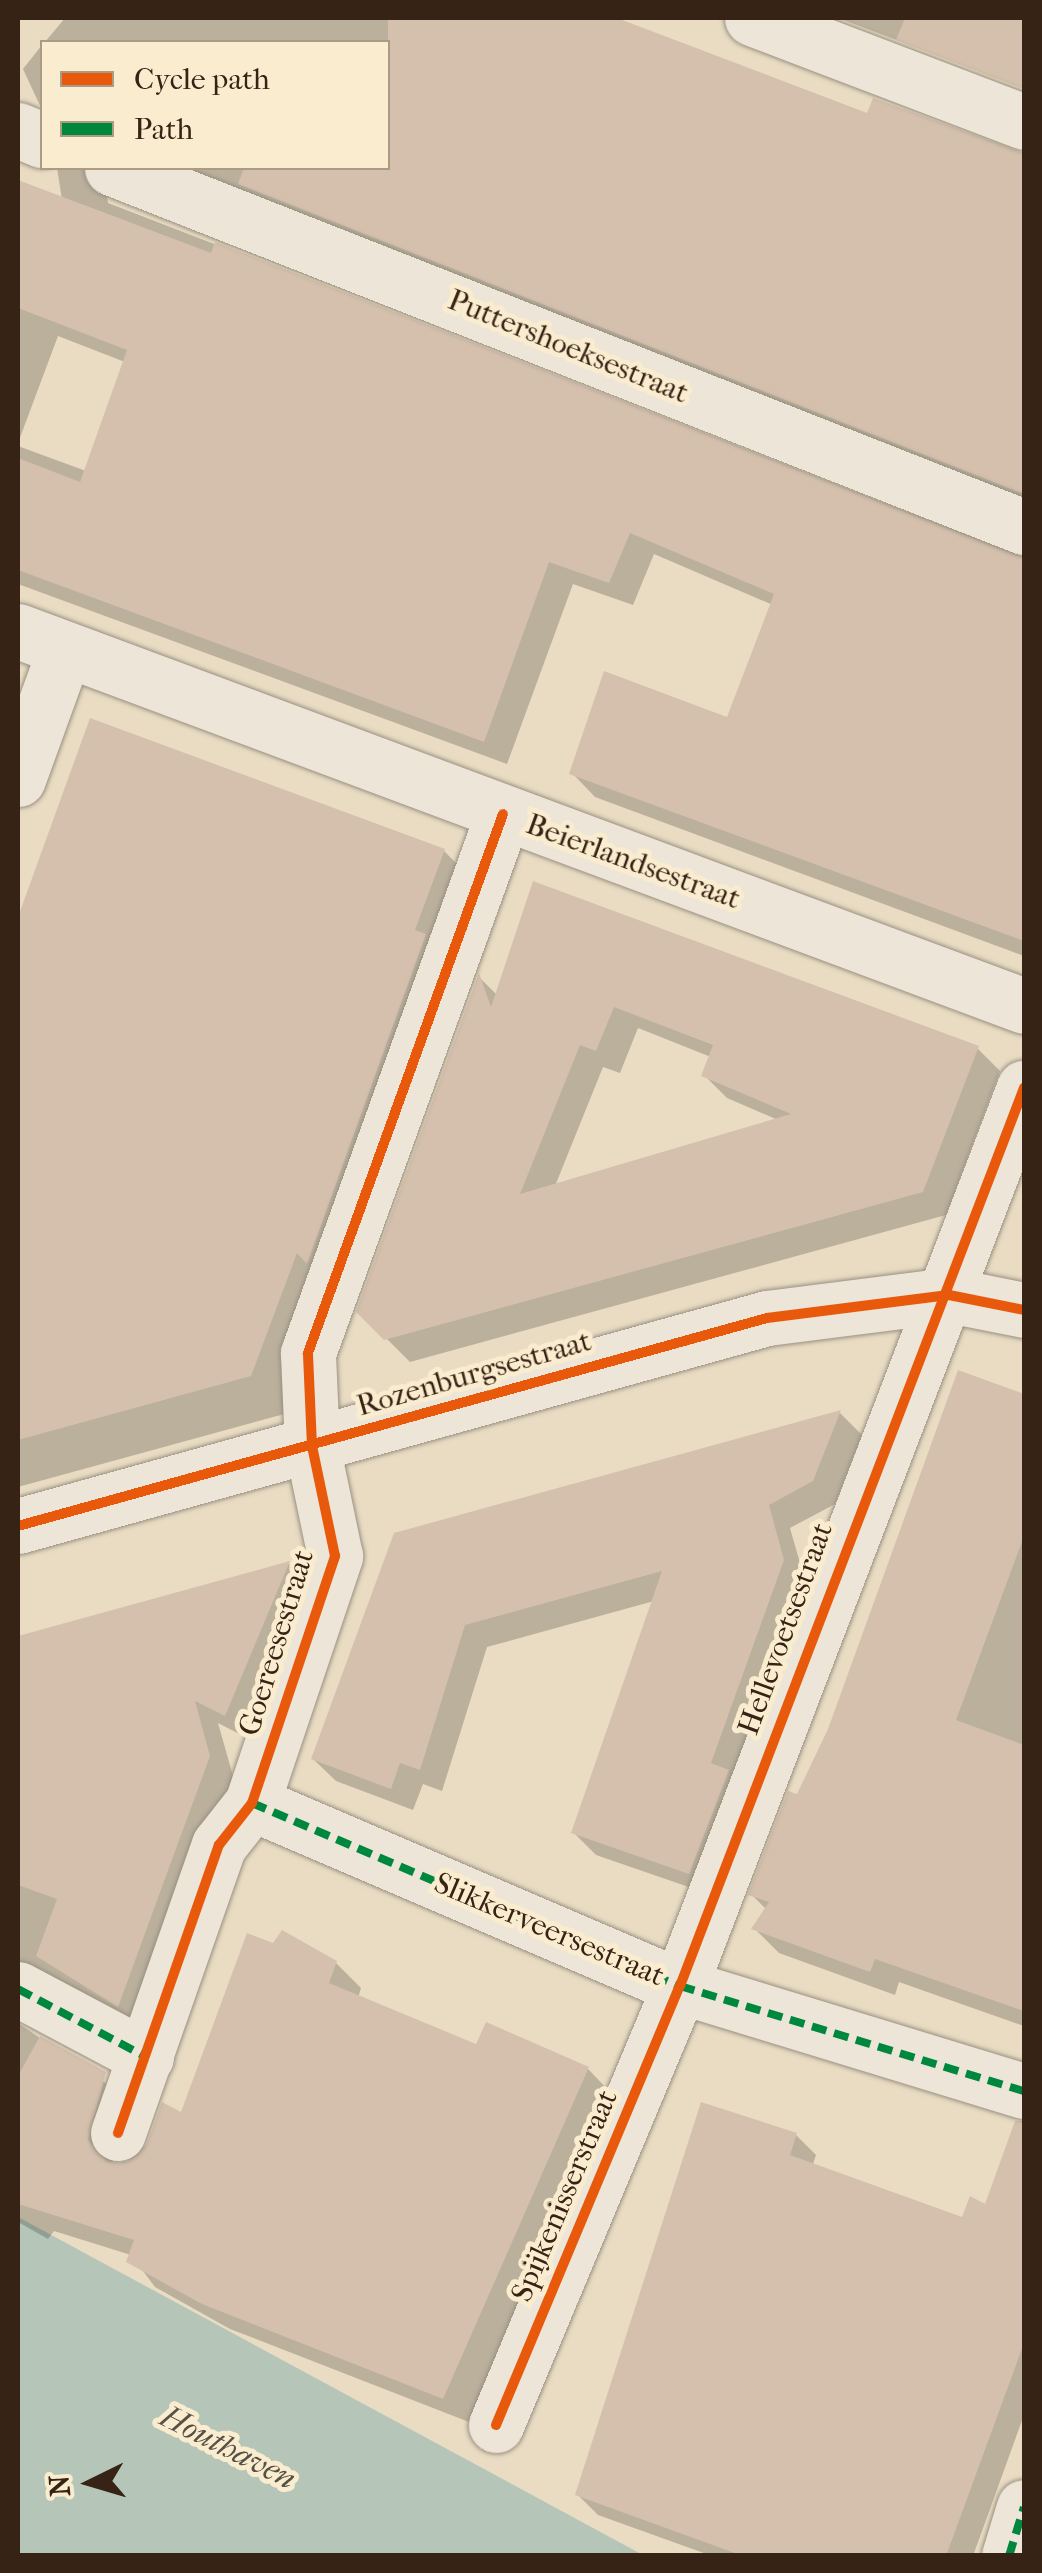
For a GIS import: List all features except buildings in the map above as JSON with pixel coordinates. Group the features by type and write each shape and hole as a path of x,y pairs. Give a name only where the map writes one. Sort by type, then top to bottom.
{"street":[{"path":"752,18 1024,122"},
{"name":"Puttershoeksestraat","path":"117,170 1024,527"},
{"path":"18,779 41,640"},
{"name":"Beierlandsestraat","path":"41,640 1024,1006"},
{"name":"Goereesestraat","path":"118,2133 220,1845 252,1803 336,1556 312,1446 308,1353 502,814"},
{"name":"Hellevoetsestraat","path":"680,1986 893,1413 949,1294 1024,1088"},
{"name":"Rozenburgsestraat","path":"18,1526 767,1318 949,1294 1024,1310"},
{"name":"Slikkerveersestraat","path":"252,1803 680,1986 1024,2091"},
{"name":"Spijkenisserstraat","path":"496,2425 680,1986"},
{"path":"18,1989 146,2056"},
{"path":"1009,2556 1024,2507"}],"water":[{"name":"Houthaven","path":"18,2217 643,2555 18,2555"}],"marked path":[{"path":"252,1803 680,1986 1024,2091"},
{"path":"18,1989 146,2057"},
{"path":"1009,2556 1024,2507"}],"cycle path":[{"path":"118,2133 219,1845 252,1803 335,1556 312,1446 308,1353 503,814"},
{"path":"496,2425 680,1986 1024,1088"},
{"path":"18,1526 767,1318 949,1295 1024,1310"}]}
